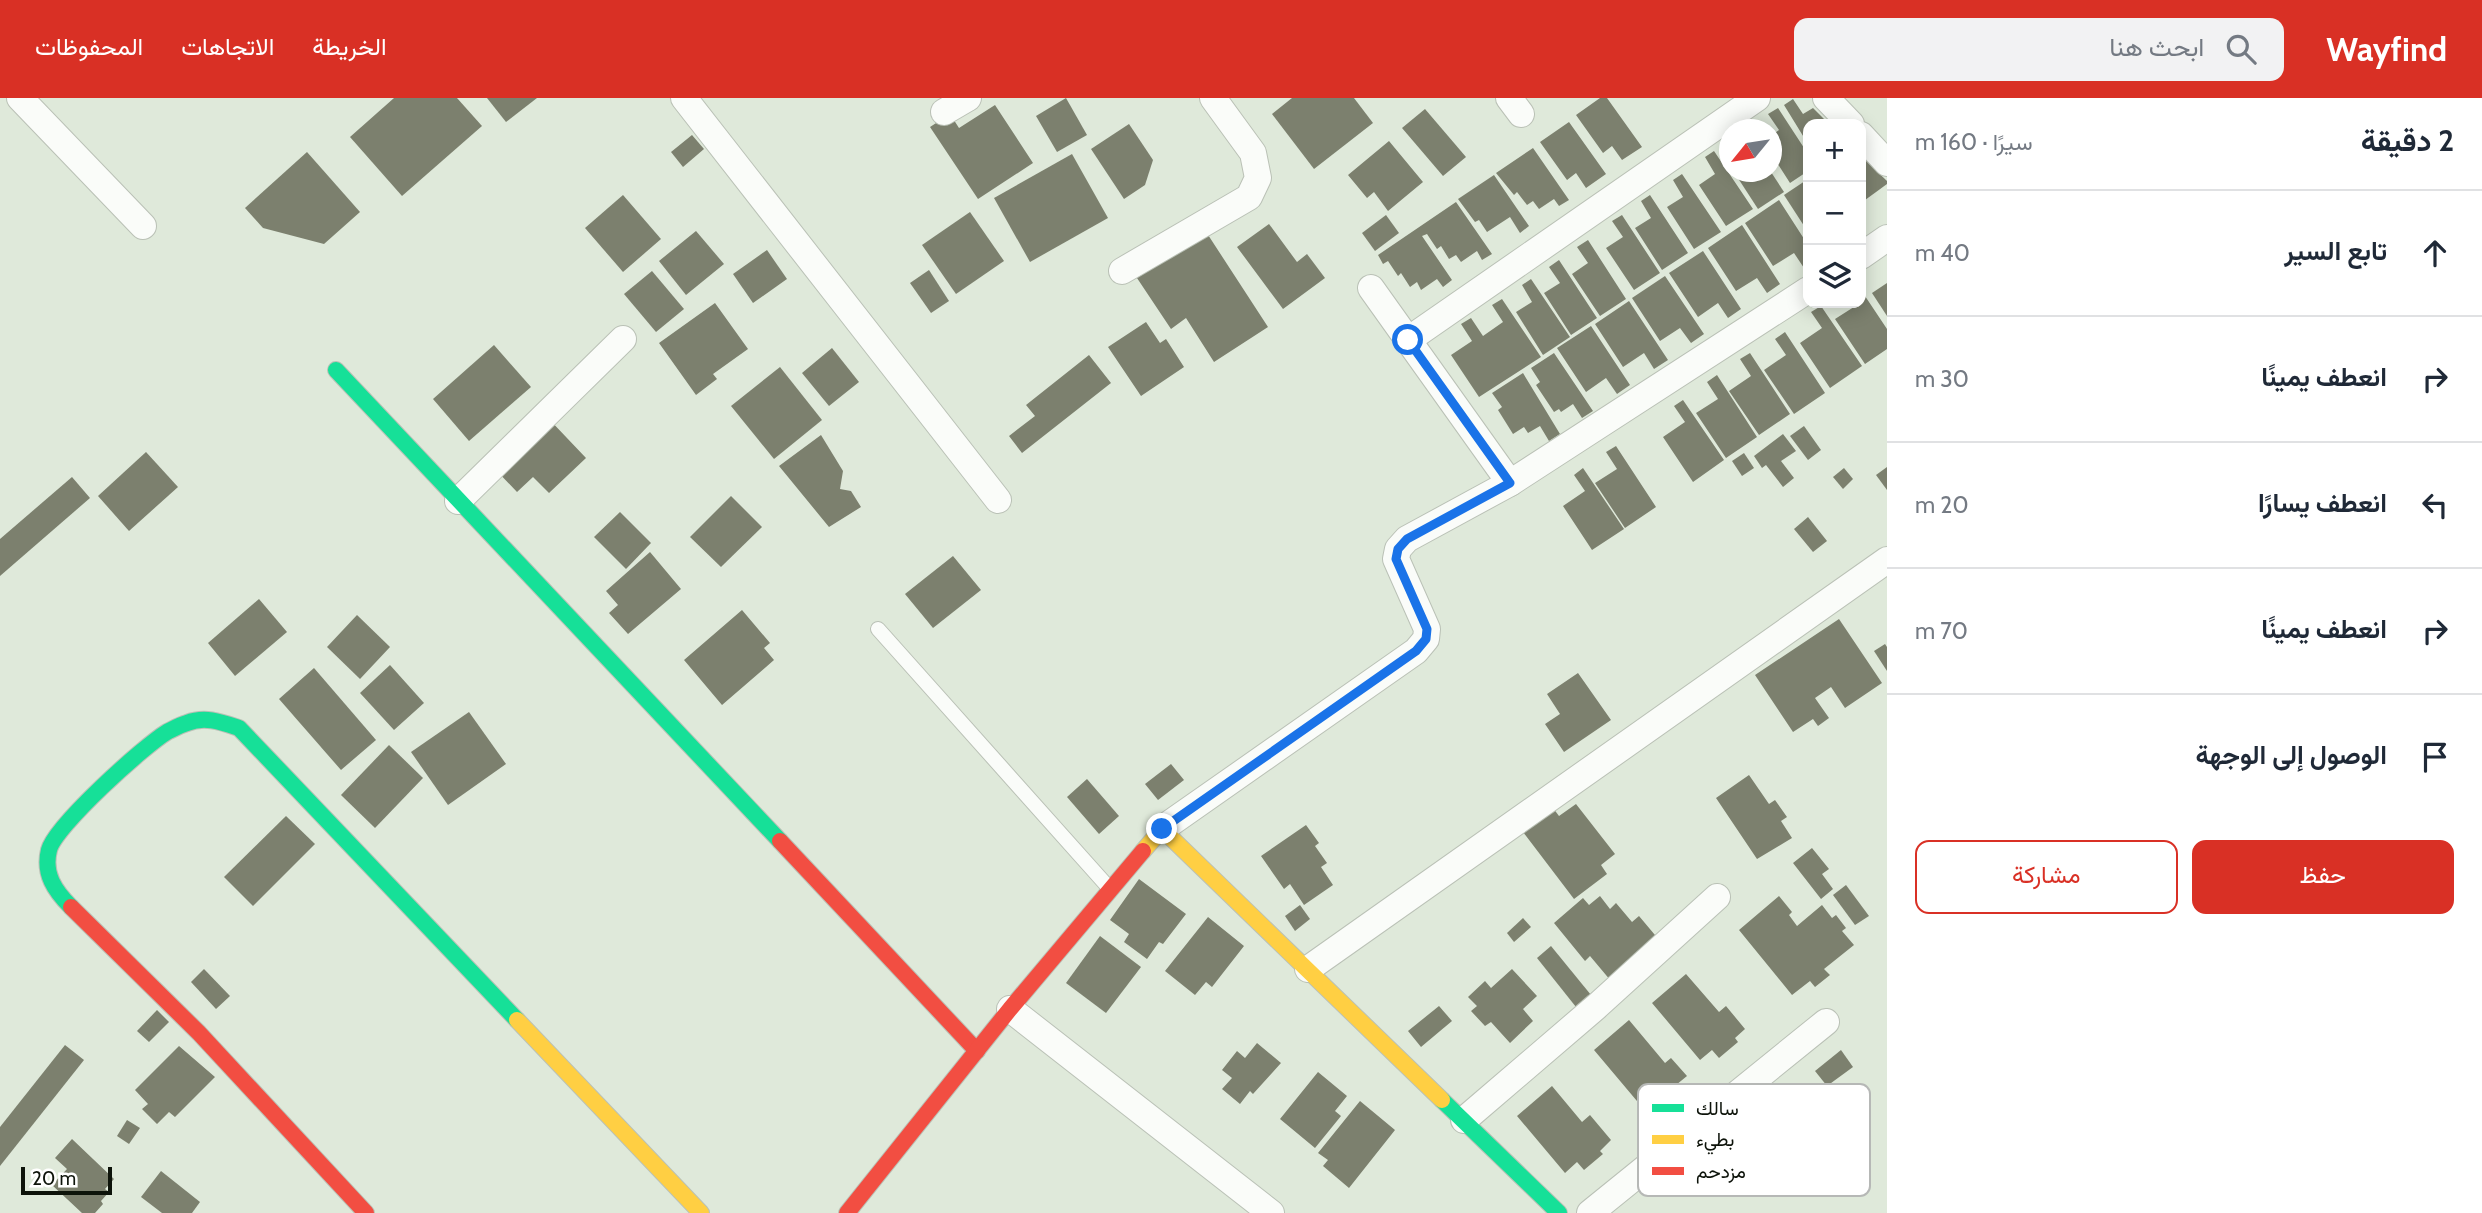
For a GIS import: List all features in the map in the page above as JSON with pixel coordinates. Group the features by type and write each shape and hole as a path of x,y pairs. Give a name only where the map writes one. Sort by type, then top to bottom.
{"street":[{"path":"20,98 143,226"},
{"path":"684,98 998,500"},
{"path":"944,112 968,98"},
{"path":"1122,271 1249,197 1258,178 1253,152 1213,98"},
{"path":"1408,340 1757,98"},
{"path":"1826,98 1846,119"},
{"path":"1866,140 1887,163"},
{"path":"1866,253 1887,239"},
{"path":"1371,288 1510,483"},
{"path":"847,1213 1010,1009 1162,829 1416,651 1426,639 1427,629 1396,559 1398,549 1407,539 1510,483 1803,293"},
{"path":"458,501 622,339"},
{"path":"336,370 977,1051"},
{"path":"1308,969 1887,560"},
{"path":"366,1213 199,1032 54,890 48,869 49,849 60,829 140,753 167,732 189,722 212,719 239,728 701,1213"},
{"path":"1162,829 1559,1213"},
{"path":"1464,1120 1597,1006 1717,897"},
{"path":"1010,1009 1271,1213"},
{"path":"1749,1084 1826,1022"},
{"path":"1590,1213 1638,1174"}],"lane":[{"path":"878,629 1111,890"}],"building":[{"path":"394,98 457,98 482,126 402,196 350,137"},
{"path":"487,98 537,98 506,122"},
{"path":"1066,98 1087,135 1057,152 1036,116"},
{"path":"1292,98 1354,98 1373,123 1314,169 1272,114"},
{"path":"1600,98 1607,98 1642,147 1622,160 1612,146 1603,153 1576,115"},
{"path":"1793,99 1803,114 1813,108 1824,119 1803,119 1803,136 1784,105"},
{"path":"995,105 1033,163 978,199 930,127 950,114 959,128"},
{"path":"1778,108 1803,146 1803,174 1790,183 1782,171 1782,119 1771,119 1768,114"},
{"path":"1425,109 1466,157 1443,176 1402,128"},
{"path":"1569,122 1606,174 1586,188 1576,173 1567,180 1540,142"},
{"path":"1129,124 1153,160 1145,185 1124,199 1091,149"},
{"path":"692,135 704,149 683,167 671,152"},
{"path":"1389,141 1423,182 1388,211 1374,192 1367,198 1348,175"},
{"path":"1533,148 1569,200 1559,206 1554,199 1539,209 1533,201 1527,205 1517,192 1514,195 1496,173"},
{"path":"1714,151 1719,158 1719,182 1735,182 1753,209 1726,226 1699,185 1715,174 1705,157"},
{"path":"307,152 360,212 324,244 263,228 245,208"},
{"path":"1072,154 1108,218 1030,262 994,198"},
{"path":"1866,161 1887,181 1887,184 1866,199"},
{"path":"1682,174 1721,232 1694,249 1667,207 1683,197 1673,180"},
{"path":"1494,175 1529,226 1520,233 1510,217 1487,232 1479,220 1475,222 1458,199"},
{"path":"1740,182 1778,182 1784,192 1758,209"},
{"path":"1803,182 1803,224 1784,195"},
{"path":"623,195 661,239 623,272 585,228"},
{"path":"1650,195 1688,253 1662,270 1635,228 1651,218 1641,201"},
{"path":"1779,200 1803,237 1803,266 1794,253 1773,266 1745,223"},
{"path":"1456,202 1492,254 1482,260 1477,251 1461,262 1456,255 1449,259 1441,246 1437,249 1427,234 1422,236 1452,280 1443,287 1437,279 1421,290 1417,282 1410,287 1401,273 1398,276 1388,261 1383,264 1378,255"},
{"path":"970,212 1004,261 956,294 922,245"},
{"path":"1386,215 1399,233 1375,251 1362,233"},
{"path":"1622,215 1660,273 1634,290 1606,248 1623,237 1612,221"},
{"path":"1199,221 1268,327 1214,362 1186,318 1171,329 1137,278 1148,271"},
{"path":"1269,224 1297,262 1307,254 1325,278 1283,309 1237,247"},
{"path":"1742,225 1780,284 1767,293 1757,278 1736,291 1708,248"},
{"path":"696,231 724,264 686,295 659,261"},
{"path":"1588,240 1626,299 1600,316 1572,274 1588,263 1577,247"},
{"path":"767,250 787,279 753,303 733,274"},
{"path":"1703,251 1741,309 1728,318 1718,303 1698,317 1669,273"},
{"path":"1559,260 1597,318 1571,335 1544,293 1560,283 1549,267"},
{"path":"929,270 949,301 931,313 910,283"},
{"path":"652,271 684,309 656,332 624,294"},
{"path":"1665,276 1704,334 1691,343 1680,328 1660,341 1632,298"},
{"path":"1531,279 1570,337 1543,355 1516,312 1532,302 1522,285"},
{"path":"1887,283 1887,316 1872,293"},
{"path":"1866,298 1887,329 1887,349 1865,364 1835,319 1852,308 1866,308"},
{"path":"1502,299 1541,357 1479,397 1451,355 1472,341 1461,324 1471,318 1483,336 1503,322 1492,305"},
{"path":"1629,301 1668,360 1654,369 1644,353 1623,367 1595,324"},
{"path":"715,303 748,349 713,374 717,379 696,395 659,343"},
{"path":"1822,308 1862,366 1830,388 1800,343 1822,328 1811,312"},
{"path":"1146,322 1160,343 1166,339 1184,367 1141,396 1108,347"},
{"path":"1591,326 1630,385 1617,394 1606,378 1586,392 1557,348"},
{"path":"1785,332 1825,393 1794,414 1764,370 1786,355 1775,339"},
{"path":"494,345 531,387 469,441 433,399"},
{"path":"832,348 859,382 829,406 802,373"},
{"path":"1554,353 1593,411 1582,418 1573,404 1561,412 1559,409 1554,412 1536,385 1540,382 1531,368"},
{"path":"1750,353 1790,414 1759,435 1729,391 1751,376 1740,359"},
{"path":"1089,355 1111,383 1022,453 1009,436 1035,416 1026,405"},
{"path":"780,367 822,420 774,459 731,406"},
{"path":"1523,373 1560,434 1549,441 1540,426 1528,433 1524,427 1513,434 1498,410 1502,407 1492,393"},
{"path":"1717,375 1757,437 1726,458 1696,413 1718,399 1707,382"},
{"path":"1683,400 1724,460 1693,482 1663,437 1685,422 1674,406"},
{"path":"547,417 586,458 549,493 533,477 517,492 494,468"},
{"path":"1804,426 1821,450 1808,460 1790,436"},
{"path":"1783,434 1796,451 1781,461 1794,478 1783,487 1766,465 1762,468 1754,456"},
{"path":"821,435 843,471 840,489 851,491 861,507 829,527 779,466"},
{"path":"1616,446 1656,507 1625,528 1595,483 1617,469 1606,452"},
{"path":"146,452 178,487 129,531 98,496"},
{"path":"1744,453 1754,468 1742,476 1732,461"},
{"path":"1887,467 1887,490 1876,475"},
{"path":"1583,468 1624,529 1592,550 1563,506 1585,491 1574,475"},
{"path":"1844,468 1853,479 1843,489 1833,477"},
{"path":"72,477 90,498 0,576 0,539"},
{"path":"731,496 762,527 721,567 690,537"},
{"path":"620,512 651,543 626,569 594,537"},
{"path":"1808,517 1827,541 1813,552 1794,529"},
{"path":"650,552 681,589 628,634 609,613 618,605 606,591"},
{"path":"953,556 981,590 933,628 905,594"},
{"path":"259,599 287,632 235,676 208,643"},
{"path":"742,610 770,643 764,648 774,660 722,705 684,660"},
{"path":"357,615 390,647 360,679 327,647"},
{"path":"1839,619 1882,683 1845,708 1831,687 1815,698 1829,718 1818,726 1813,719 1793,732 1755,675"},
{"path":"1885,644 1887,647 1887,671 1874,651"},
{"path":"390,665 424,703 394,730 360,693"},
{"path":"314,668 376,740 341,770 279,699"},
{"path":"1578,673 1611,720 1564,752 1545,724 1560,714 1547,694"},
{"path":"469,712 506,764 448,805 411,752"},
{"path":"389,745 423,778 375,828 341,795"},
{"path":"1171,764 1184,780 1158,800 1145,784"},
{"path":"1749,775 1769,804 1775,800 1787,817 1781,821 1792,838 1757,859 1716,798"},
{"path":"1087,779 1119,816 1099,834 1067,797"},
{"path":"1576,804 1615,854 1601,865 1607,874 1574,899 1523,832 1553,808 1559,816"},
{"path":"286,816 315,844 253,906 224,877"},
{"path":"1306,825 1319,843 1315,846 1327,863 1321,867 1333,885 1304,905 1290,884 1284,889 1261,856"},
{"path":"1812,848 1829,869 1822,874 1833,889 1821,899 1793,863"},
{"path":"1139,879 1186,914 1163,944 1159,942 1147,959 1124,942 1129,934 1110,920"},
{"path":"1846,885 1869,916 1855,925 1833,895"},
{"path":"1600,896 1610,909 1616,903 1632,922 1639,916 1660,941 1611,981 1590,956 1585,961 1554,923 1583,898 1589,905"},
{"path":"1779,896 1792,912 1789,915 1797,926 1822,905 1832,918 1836,915 1846,928 1842,931 1854,945 1824,969 1830,975 1815,987 1810,981 1792,995 1739,930"},
{"path":"1300,905 1310,919 1295,931 1285,916"},
{"path":"1208,917 1244,946 1212,987 1206,982 1195,995 1165,971"},
{"path":"1523,918 1531,927 1514,942 1507,933"},
{"path":"1100,936 1141,967 1106,1013 1066,983"},
{"path":"1551,946 1591,995 1576,1007 1537,958"},
{"path":"204,969 230,996 216,1009 191,982"},
{"path":"1512,969 1537,996 1523,1009 1533,1021 1510,1043 1491,1022 1485,1026 1471,1011 1477,1006 1468,997 1485,981 1491,988"},
{"path":"1686,974 1719,1012 1726,1006 1745,1029 1735,1038 1738,1042 1719,1058 1712,1050 1700,1060 1652,1003"},
{"path":"1439,1006 1452,1021 1421,1047 1408,1031"},
{"path":"157,1010 169,1022 149,1042 137,1031"},
{"path":"1629,1020 1665,1063 1671,1058 1687,1076 1677,1084 1638,1084 1638,1102 1594,1050"},
{"path":"1257,1043 1281,1063 1253,1094 1250,1091 1240,1104 1222,1089 1232,1078 1222,1070 1237,1051 1245,1058"},
{"path":"65,1045 84,1060 0,1166 0,1127"},
{"path":"179,1046 215,1077 175,1117 169,1112 157,1124 142,1109 148,1104 135,1090"},
{"path":"1841,1050 1853,1067 1830,1084 1825,1084 1815,1071"},
{"path":"1318,1072 1347,1096 1335,1111 1341,1116 1315,1148 1280,1119"},
{"path":"1552,1086 1582,1122 1590,1115 1611,1140 1600,1151 1603,1154 1584,1170 1577,1162 1565,1173 1517,1116"},
{"path":"1360,1101 1395,1130 1349,1188 1323,1166 1328,1160 1318,1153"},
{"path":"127,1120 140,1128 129,1144 117,1136"},
{"path":"72,1139 114,1179 105,1189 109,1192 95,1213 82,1213 52,1185 67,1169 55,1158"},
{"path":"161,1171 200,1202 192,1213 162,1213 141,1197"}],"traffic: fast":[{"path":"336,370 780,841"},
{"path":"71,907 55,888 48,867 49,850 67,823 121,769 167,732 194,721 219,722 239,728 517,1020"},
{"path":"1442,1100 1559,1213"}],"traffic: slow":[{"path":"1143,851 1162,829 1442,1100"},
{"path":"517,1020 701,1213"}],"traffic: jam":[{"path":"780,841 977,1051"},
{"path":"847,1213 1010,1009 1143,851"},
{"path":"71,907 199,1033 366,1213"}],"route":[{"path":"1162,829 1416,651 1426,639 1427,629 1396,559 1398,549 1407,539 1510,483 1408,340"}]}
